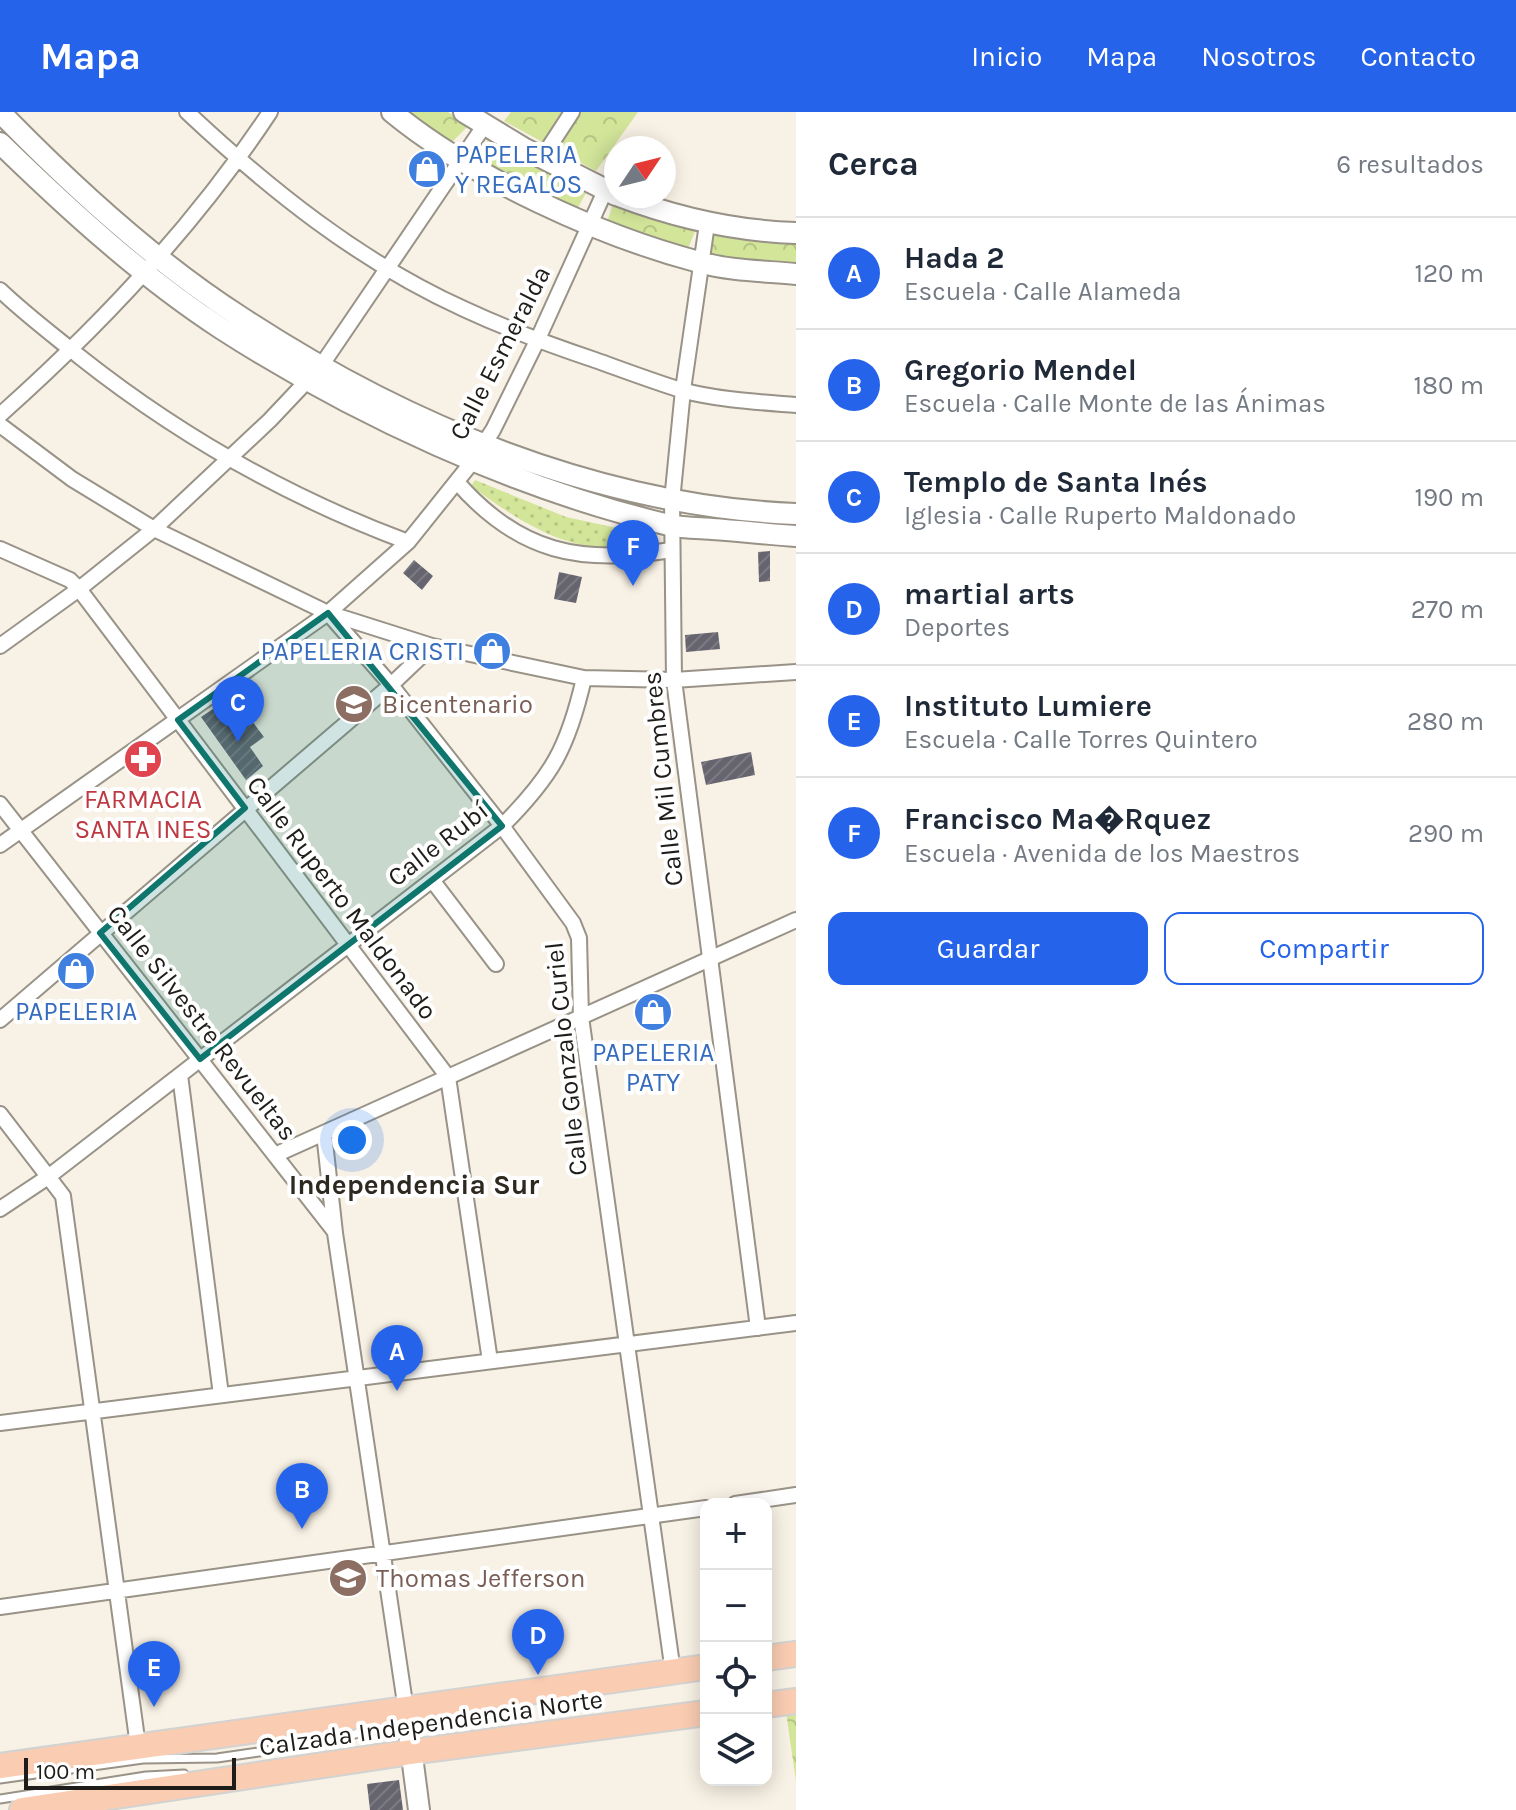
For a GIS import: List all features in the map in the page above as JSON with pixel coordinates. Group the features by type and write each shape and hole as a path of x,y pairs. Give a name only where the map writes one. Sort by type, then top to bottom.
{"main road":[{"path":"772,1657 796,1654"},
{"name":"Calzada Independencia Norte","path":"0,1766 138,1746 406,1716 700,1668"},
{"path":"772,1704 796,1701"},
{"name":"Calzada Independencia Norte","path":"22,1810 147,1801 410,1748 700,1714"}],"street":[{"path":"0,112 152,265"},
{"path":"187,112 238,160 313,220 388,269 461,308 537,341 683,390 742,401 796,405"},
{"path":"0,415 71,350 152,265 238,160 270,112"},
{"path":"392,112 461,160 590,225 700,263 796,274"},
{"path":"464,112 484,126 604,189"},
{"path":"542,158 572,112"},
{"path":"0,646 79,589 154,529 230,459 314,373 484,126"},
{"path":"0,143 44,185 152,265 237,315 314,373 390,423 478,452 672,501 740,512 796,514"},
{"name":"Calle Esmeralda","path":"0,845 328,613 408,542 478,452 537,341 590,225 604,206"},
{"path":"650,208 707,224 796,233"},
{"name":"Calle Mil Cumbres","path":"707,224 683,390 672,501 674,680 758,1328"},
{"path":"0,290 71,350 169,423 301,498 408,542"},
{"name":"Calle Gonzalo Curiel","path":"0,425 72,479 154,529 328,613 391,685 502,826 577,930 581,1017 673,1672"},
{"path":"478,452 566,494 672,526 796,536"},
{"path":"457,482 484,512 508,528 561,551 590,557 618,558 671,550"},
{"name":"Calle Ruperto Maldonado","path":"0,549 70,580 79,589 448,1077 490,1361"},
{"path":"328,613 432,646 584,678 674,680 796,672"},
{"path":"0,1020 391,685 432,646"},
{"name":"Calle Rubí","path":"0,1209 48,1177 502,826 532,796 556,763 574,721 584,678"},
{"name":"Calle Silvestre Revueltas","path":"0,804 335,1233 406,1716"},
{"path":"432,880 496,964"},
{"path":"275,1155 796,920"},
{"path":"180,1075 221,1395"},
{"path":"0,1114 63,1196 138,1746"},
{"path":"324,1133 335,1233"},
{"path":"0,1423 796,1323"},
{"path":"772,1499 796,1495"},
{"path":"0,1607 700,1509"},
{"path":"406,1716 419,1810"}],"lane":[{"path":"0,1779 143,1759 232,1756 321,1743 406,1716 499,1708"},
{"path":"201,1773 410,1748 519,1728"},
{"path":"0,1799 146,1776 187,1774"}],"highlighted area":[{"path":"328,613 502,826 200,1059 100,933 245,808 178,720"}],"green space":[{"path":"405,112 448,112 468,126 451,143"},
{"path":"511,112 638,112 621,136 604,136 604,160 596,171 504,121"},
{"path":"487,141 586,193 576,211 474,157"},
{"path":"611,208 629,208 696,229 687,251 606,226"},
{"path":"715,231 796,241 796,265 710,257"},
{"path":"475,480 566,517 649,535 648,544 605,548 586,546 550,535 517,518 471,486"},
{"path":"796,1711 796,1781 786,1712"}],"building":[{"path":"770,551 770,581 759,582 758,552"},
{"path":"414,560 433,576 422,590 403,573"},
{"path":"559,572 582,577 576,603 554,599"},
{"path":"718,632 720,649 686,652 685,635"},
{"path":"225,701 232,711 240,705 264,737 250,747 263,766 246,780 201,717"},
{"path":"751,752 755,775 706,785 701,762"},
{"path":"399,1780 403,1810 370,1810 367,1784"}],"place":[{"name":"PAPELERIA Y REGALOS","path":"427,169"},
{"name":"Francisco Ma�Rquez","path":"633,586"},
{"name":"PAPELERIA CRISTI","path":"492,651"},
{"name":"Bicentenario","path":"354,704"},
{"name":"Templo de Santa Inés","path":"238,742"},
{"name":"FARMACIA SANTA INES","path":"143,759"},
{"name":"PAPELERIA","path":"76,971"},
{"name":"PAPELERIA PATY","path":"653,1012"},
{"name":"Hada 2","path":"397,1391"},
{"name":"Gregorio Mendel","path":"302,1529"},
{"name":"Thomas Jefferson","path":"348,1578"},
{"name":"martial arts","path":"538,1675"},
{"name":"Instituto Lumiere","path":"154,1707"}],"district":[{"name":"Independencia Sur","path":"414,1184"}]}
